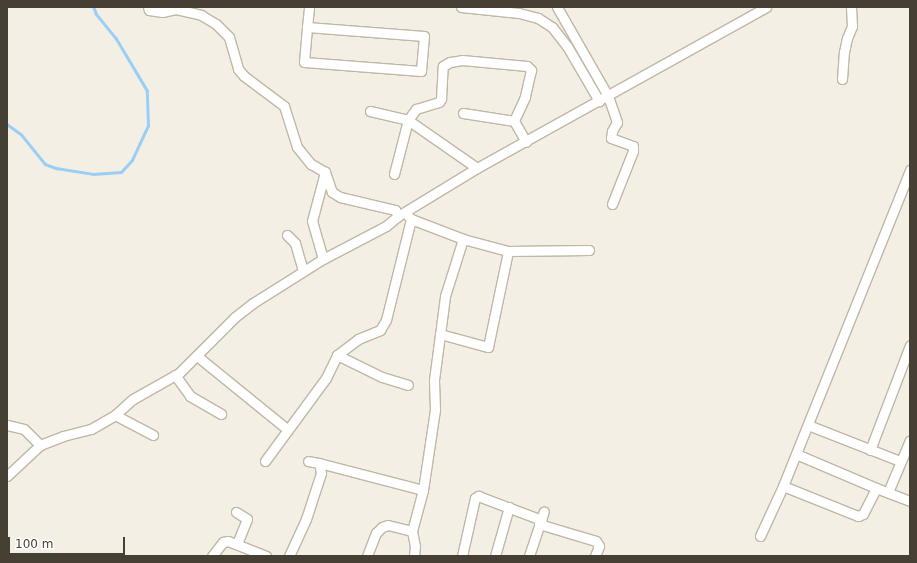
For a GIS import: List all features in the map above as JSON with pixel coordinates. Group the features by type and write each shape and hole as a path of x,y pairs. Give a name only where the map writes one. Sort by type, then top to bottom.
{"street":[{"path":"148,7 149,10 162,12 176,9 201,14 216,24 229,37 238,69 244,76 281,102 288,114 297,147 312,164 325,172 332,192 336,195 395,210 405,216 463,239 508,251 589,250"},
{"path":"307,27 424,36 421,71 304,62 307,27 309,7"},
{"path":"461,7 519,13 538,18 552,27 567,46 600,101"},
{"path":"557,7 608,96 617,122 610,134 611,138 633,146 633,151 612,204"},
{"path":"7,476 40,446 63,436 91,429 115,415 133,399 175,375 197,356 224,326 235,317 253,303 323,259 405,216 477,168 600,101 766,7"},
{"path":"842,79 844,52 847,38 852,26 850,7"},
{"path":"394,174 408,120 416,109 439,102 441,98 444,66 450,62 462,60 527,66 531,70 525,97 514,121"},
{"path":"370,111 408,120 477,168"},
{"path":"463,113 514,121"},
{"path":"514,121 526,142"},
{"path":"760,536 783,486 808,425 910,170"},
{"path":"323,259 312,221 325,172"},
{"path":"264,461 326,378 336,355 358,339 380,330 386,320 405,216"},
{"path":"287,235 295,243 303,272"},
{"path":"414,556 415,546 412,531 423,490 435,410 434,380 445,296 463,239"},
{"path":"440,334 488,347 508,251"},
{"path":"870,450 910,345"},
{"path":"336,355 382,377 408,385"},
{"path":"197,356 288,430"},
{"path":"175,375 190,396 221,414"},
{"path":"115,415 153,435"},
{"path":"7,425 24,429 40,446"},
{"path":"808,425 900,461"},
{"path":"888,492 900,461 910,442"},
{"path":"796,454 910,501"},
{"path":"308,461 423,490"},
{"path":"289,556 306,519 321,473 319,463"},
{"path":"783,486 861,516 876,488"},
{"path":"465,555 475,498 481,496 542,518 596,541 599,546 595,556"},
{"path":"495,556 509,507"},
{"path":"236,512 247,519 237,544"},
{"path":"530,556 542,518"},
{"path":"367,556 376,533 382,527 388,525 412,531"},
{"path":"212,556 223,542 237,544 248,553 266,556"}],"waterway":[{"path":"7,124 21,134 45,164 56,168 93,174 121,172 132,160 148,126 147,91 116,39 96,14 93,7"}]}
